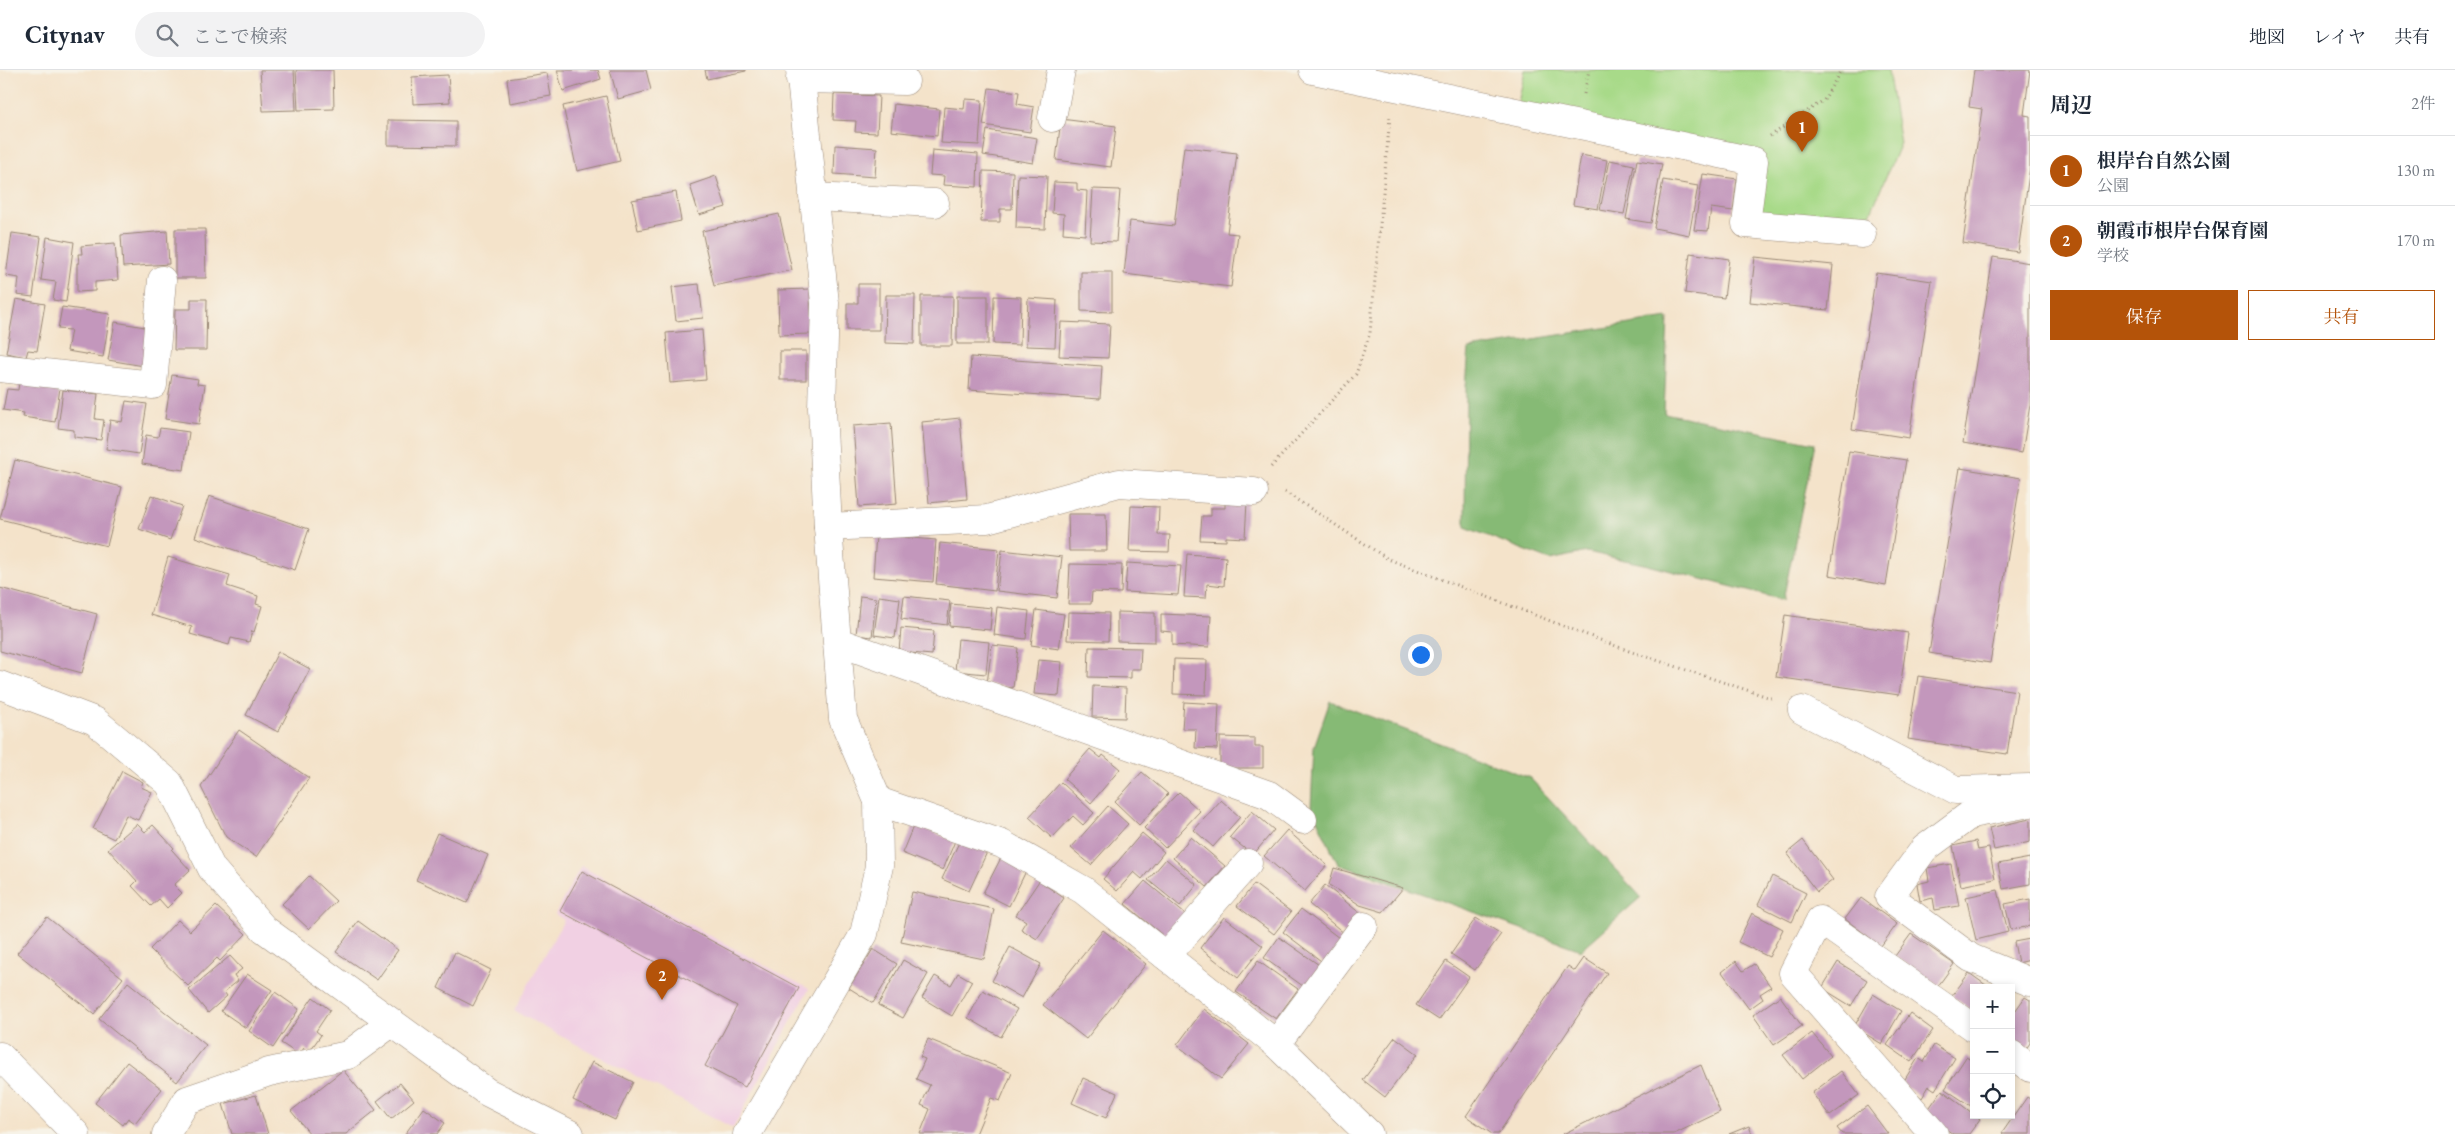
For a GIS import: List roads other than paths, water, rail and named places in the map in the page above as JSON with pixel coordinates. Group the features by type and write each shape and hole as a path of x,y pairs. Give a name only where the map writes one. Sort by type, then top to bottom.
{"street":[{"path":"1052,118 1061,70"},
{"path":"1313,70 1754,161 1746,224 1862,234"},
{"path":"747,1134 864,934 879,866 878,801 843,719 828,527 822,408 825,303 800,74 905,81"},
{"path":"813,197 935,203"},
{"path":"0,368 153,385 162,280"},
{"path":"828,527 987,519 1119,483 1258,484"},
{"path":"838,642 1269,796 1303,820"},
{"path":"0,685 95,721 169,783 212,869 264,929 487,1092 570,1134"},
{"path":"1802,710 1956,790 2030,788"},
{"path":"878,801 1002,844 1083,890 1276,1044 1369,1134"},
{"path":"2030,804 1971,814 1924,849 1889,897 1972,958 2030,982"},
{"path":"1166,956 1248,863"},
{"path":"1934,1134 1794,973 1820,920 1970,1025"},
{"path":"1276,1044 1364,926"},
{"path":"166,1134 187,1100 270,1072 348,1055 391,1023"},
{"path":"0,1056 76,1134"},
{"path":"2015,1057 2030,1068"}],"place":[{"name":"根岸台自然公園","path":"1802,152"},
{"name":"朝霞市根岸台保育園","path":"662,1000"}]}
